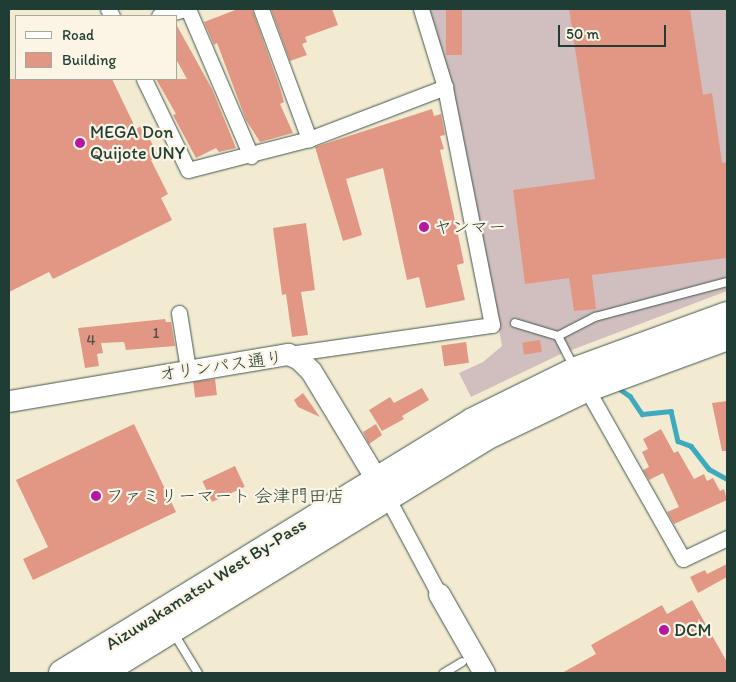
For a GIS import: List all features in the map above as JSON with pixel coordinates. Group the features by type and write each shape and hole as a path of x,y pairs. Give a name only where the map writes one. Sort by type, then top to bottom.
{"highway":[{"name":"Aizuwakamatsu West By-Pass","path":"101,673 172,629 382,489 473,421 581,379 727,315"},
{"name":"Aizuwakamatsu West By-Pass","path":"581,379 727,337"},
{"name":"Aizuwakamatsu West By-Pass","path":"62,673 382,489"}],"street":[{"path":"163,15 187,9 251,156"},
{"path":"261,9 309,139"},
{"path":"288,354 492,325 444,87 421,9"},
{"path":"144,80 188,170 251,156 309,139 444,87"},
{"path":"179,313 188,369"},
{"name":"オリンパス通り","path":"9,402 188,369 288,354 299,359 311,371 382,489"},
{"path":"581,379 683,559 727,538"},
{"path":"382,489 484,673"}],"lane":[{"path":"515,323 558,336 595,317 727,282"},
{"path":"558,336 581,379"},
{"path":"172,629 198,673"},
{"path":"444,673 462,662"}],"shaded area":[{"path":"428,9 727,9 727,291 561,354 471,397 459,373 483,362 502,346 455,100"}],"building":[{"path":"238,9 252,9 280,88 284,102 280,104 293,133 260,142 246,120 217,43 214,45 204,22"},
{"path":"271,9 332,9 338,25 305,37 307,42 302,44 307,55 290,61"},
{"path":"446,9 462,9 462,55 446,55"},
{"path":"569,9 690,9 703,95 712,93 722,163 727,162 727,258 592,275 596,309 574,311 569,278 525,284 513,190 595,179"},
{"path":"178,28 212,89 236,148 219,152 216,148 196,158 173,115 176,114 157,80 187,79 178,63"},
{"name":"MEGA Don Quijote UNY","path":"9,79 112,80 136,129 143,125 158,156 151,160 168,194 161,198 172,220 53,279 49,272 9,292"},
{"path":"432,109 434,116 441,114 445,135 440,136 444,149 440,150 464,263 457,265 465,300 426,308 419,277 407,280 383,168 346,179 362,235 343,241 315,147"},
{"path":"306,223 315,290 301,292 308,335 292,337 286,294 282,295 273,228"},
{"path":"165,319 166,322 171,322 175,346 126,350 124,342 101,343 103,353 97,354 99,366 85,368 78,328"},
{"path":"540,340 542,352 524,355 522,343"},
{"path":"466,342 469,363 444,366 441,345"},
{"path":"215,379 217,395 195,398 193,382"},
{"path":"422,388 429,400 402,416 404,419 382,431 369,410 390,397 394,403"},
{"path":"303,393 320,417 298,407 294,400"},
{"path":"727,401 727,451 722,451 712,403"},
{"name":"ファミリーマート 会津門田店","path":"134,424 176,512 33,580 23,559 48,547 16,480"},
{"path":"376,424 382,435 369,444 363,432"},
{"path":"661,429 674,453 678,451 694,479 704,474 707,481 713,478 720,491 724,489 727,500 674,524 667,512 679,507 663,473 649,480 643,470 649,467 642,452 648,449 643,439"},
{"path":"235,466 245,487 212,502 202,481"},
{"path":"727,564 727,577 698,593 690,577 705,570 707,574"},
{"name":"DCM","path":"692,600 727,662 727,673 562,673 596,654 591,645 662,605 667,614"}],"waterway":[{"path":"621,390 630,396 642,414 671,411 678,441 691,446 709,469 727,479"}],"place":[{"name":"MEGA Don Quijote UNY","path":"80,143"},
{"name":"ヤンマー","path":"424,227"},
{"name":"ファミリーマート 会津門田店","path":"96,496"},
{"name":"DCM","path":"664,630"}]}
